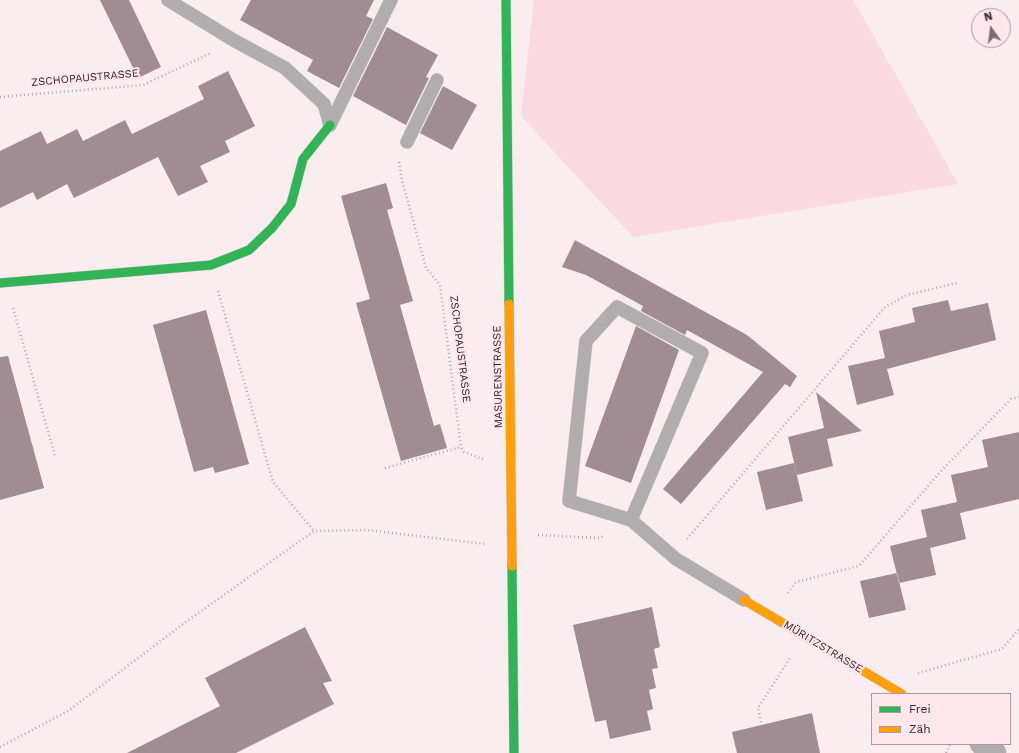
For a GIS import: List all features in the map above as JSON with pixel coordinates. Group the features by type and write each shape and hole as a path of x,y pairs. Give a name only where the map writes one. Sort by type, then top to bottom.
{"main road":[{"name":"MASURENSTRASSE","path":"506,0 514,753"},
{"path":"3,283 211,265 249,250 272,228 291,204 303,159 330,125"},
{"name":"MÜRITZSTRASSE","path":"744,600 900,693"}],"street":[{"path":"983,745 995,753"}],"lane":[{"path":"168,0 234,41 286,68 324,104 330,125"},
{"path":"330,125 391,0"},
{"path":"407,142 437,80"},
{"path":"631,520 702,353 617,307 586,340 569,501 631,520 676,559 744,600"}],"path":[{"name":"ZSCHOPAUSTRASSE","path":"0,97 143,85 234,41"},
{"name":"ZSCHOPAUSTRASSE","path":"399,158 402,180 426,268 440,285 460,447"},
{"path":"211,265 273,482 314,531"},
{"path":"3,283 55,456"},
{"path":"685,541 885,307 907,295 957,283"},
{"path":"772,616 796,582 859,566 941,471 1011,399 1019,397"},
{"path":"385,468 460,447 464,452 487,460"},
{"path":"511,535 600,538 631,520"},
{"path":"0,747 68,711 183,624 314,531 367,530 511,547"},
{"path":"914,674 1002,649 1019,629"},
{"path":"761,722 758,708 804,636"}],"shaded area":[{"path":"534,0 853,0 958,184 633,237 521,116"}],"building":[{"path":"100,0 129,0 161,67 138,78"},
{"path":"251,0 374,0 366,16 373,19 339,88 307,71 313,60 240,20"},
{"path":"387,27 438,55 426,77 429,78 406,125 353,96"},
{"path":"228,71 255,126 225,141 230,152 200,166 208,182 178,196 158,157 74,198 67,184 37,200 33,192 0,208 0,151 41,131 47,144 77,129 83,141 125,120 132,134 204,99 198,86"},
{"path":"443,86 477,105 452,150 420,133"},
{"path":"386,183 393,208 387,210 413,301 400,305 434,426 440,424 447,448 401,461 356,303 370,299 341,196"},
{"path":"575,240 747,335 797,376 790,387 785,384 681,504 663,489 763,372 687,330 685,335 641,311 643,306 586,275 562,267"},
{"path":"948,300 951,311 988,303 996,340 887,369 894,395 857,405 848,366 885,358 879,331 915,322 912,308"},
{"path":"206,310 249,464 215,473 213,467 194,472 153,325"},
{"path":"636,326 679,350 631,483 585,466"},
{"path":"8,356 44,488 0,500 0,357"},
{"path":"816,392 862,431 827,439 833,466 797,475 788,437 824,428"},
{"path":"1019,432 1019,499 960,513 966,539 930,548 936,575 899,583 890,546 927,537 921,510 957,502 951,475 988,467 982,440"},
{"path":"794,463 803,501 766,510 757,472"},
{"path":"897,573 906,610 869,618 860,581"},
{"path":"652,607 660,647 654,649 658,668 652,669 656,688 649,690 653,709 647,711 651,730 610,739 606,720 595,722 573,625"},
{"path":"305,627 332,681 323,683 334,704 236,753 127,753 220,706 205,678"},
{"path":"812,713 820,753 737,753 732,732"}],"traffic: fast":[{"path":"506,0 509,304"},
{"path":"0,283 211,265 249,250 272,228 291,204 303,159 330,125"},
{"path":"512,566 514,753"}],"traffic: slow":[{"path":"509,304 512,566"},
{"path":"744,600 900,693"}]}
